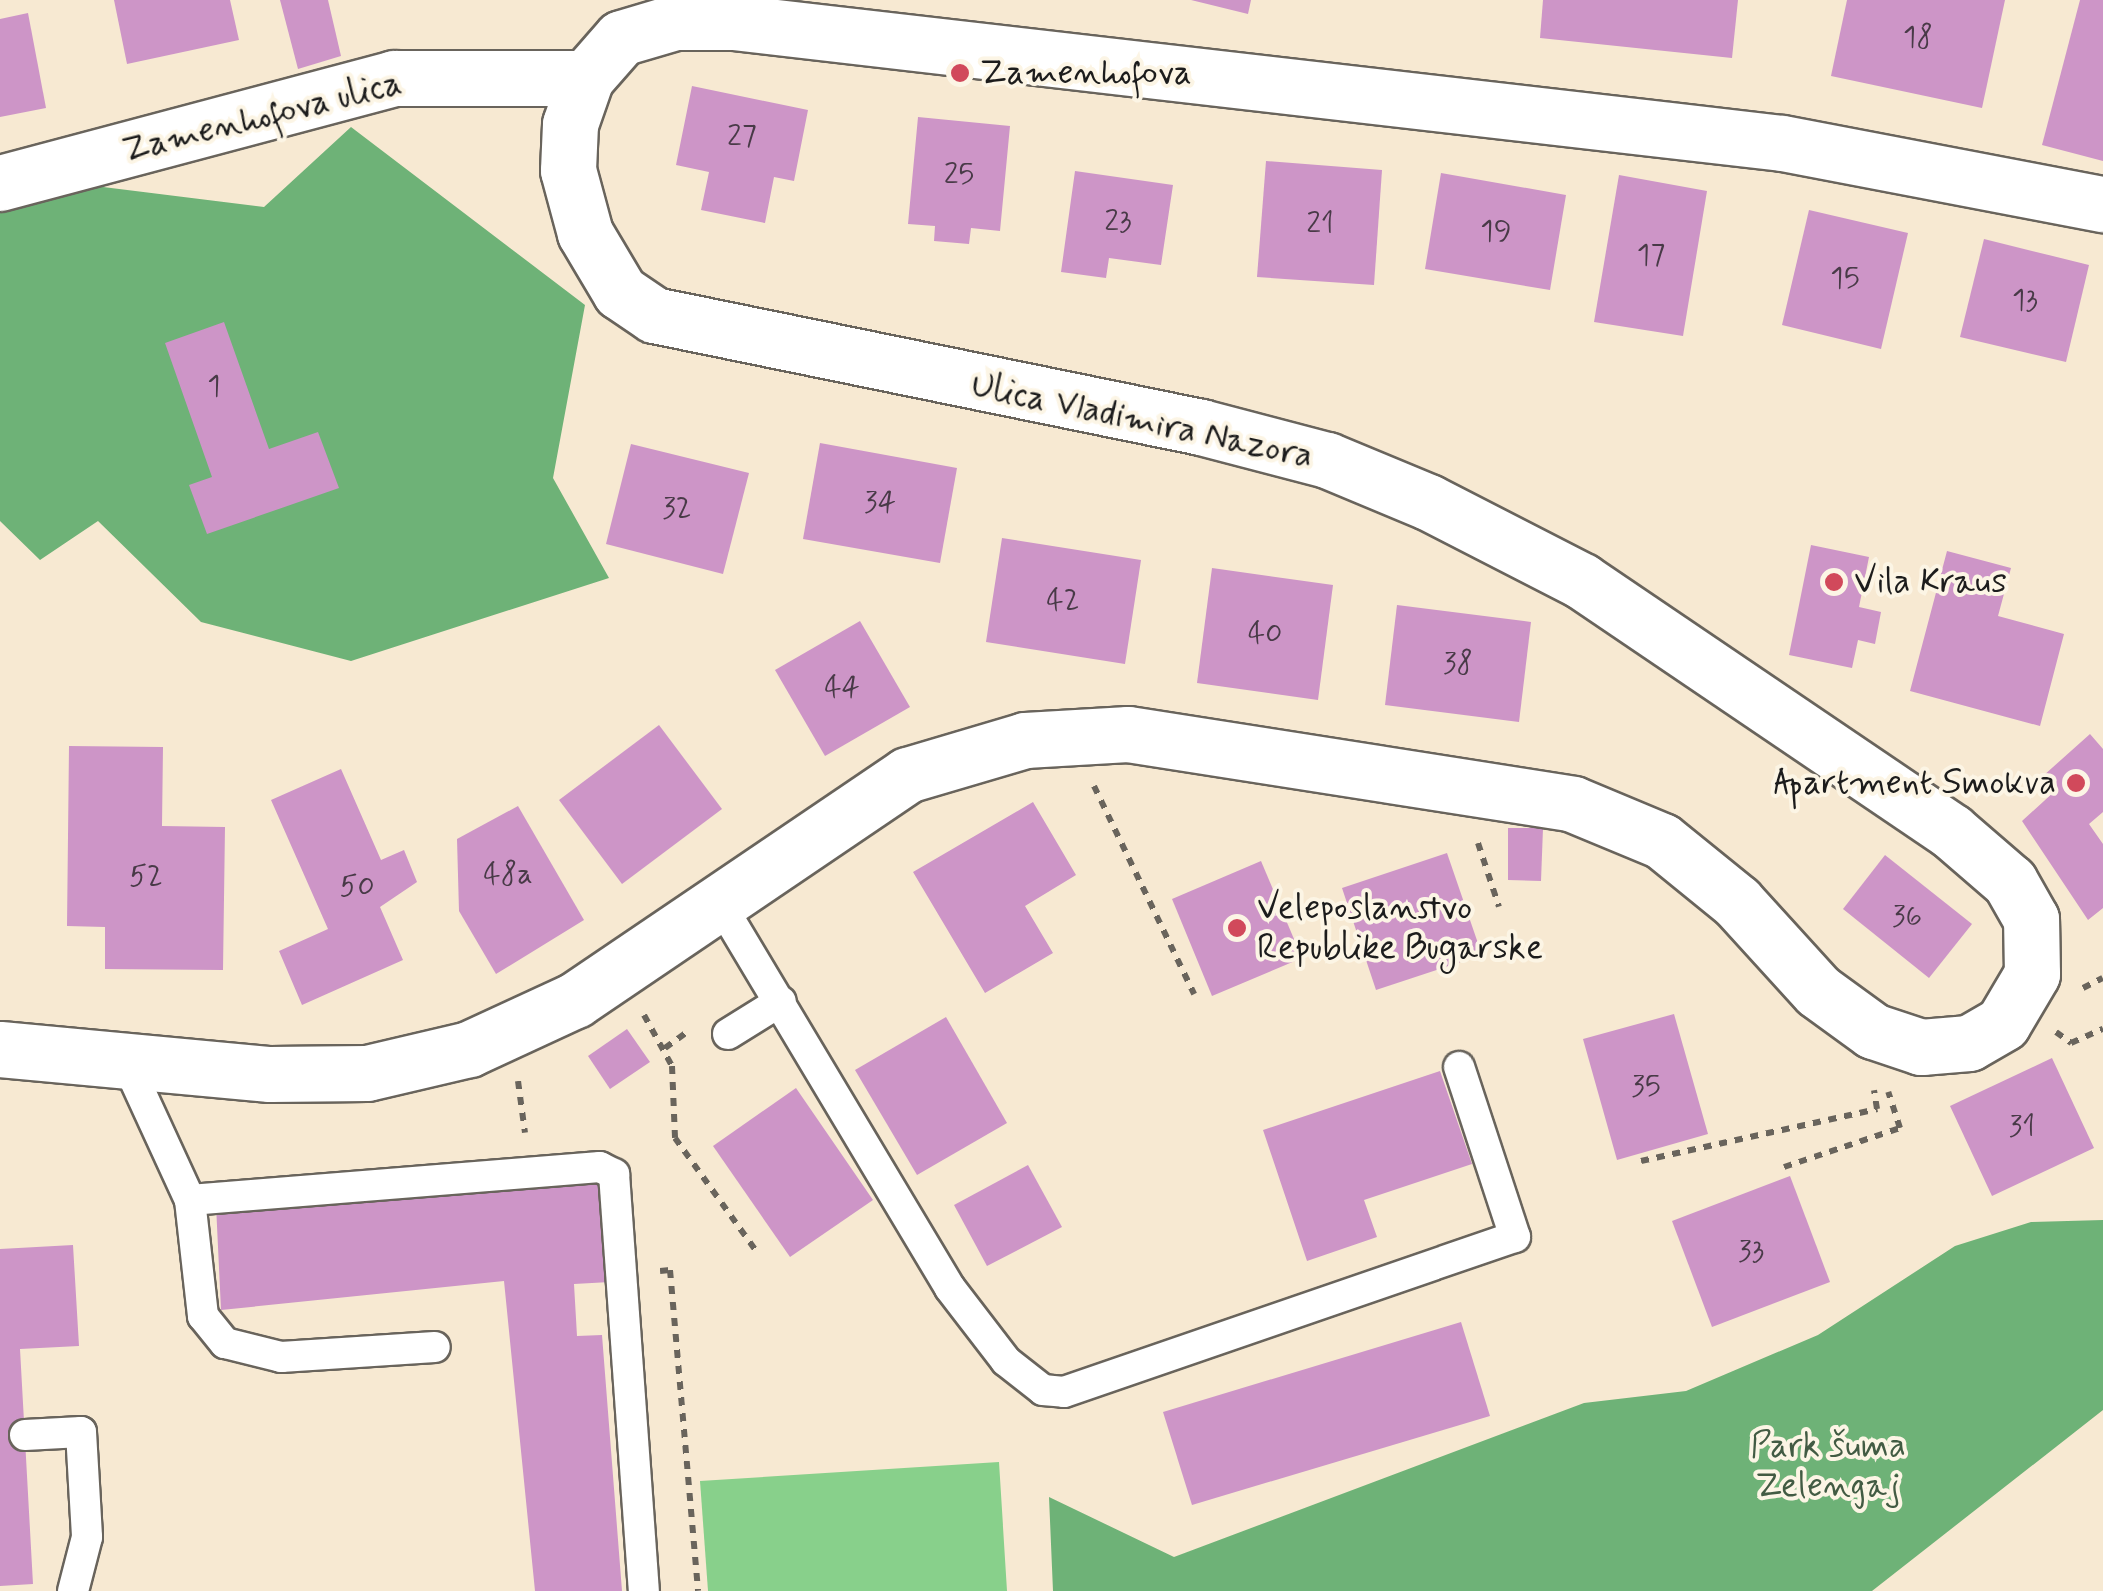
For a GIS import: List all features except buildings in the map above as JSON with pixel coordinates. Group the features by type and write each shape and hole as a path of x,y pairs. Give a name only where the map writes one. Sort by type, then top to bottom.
{"street":[{"name":"Ulica Vladimira Nazora","path":"0,1048 270,1074 367,1073 468,1049 575,1000 876,792 940,762 1025,740 1128,734 1573,804 1662,841 1737,902 1818,991 1897,1042 1948,1048 1990,1034 2018,1006 2036,955 2031,919 2010,882 1951,831 1582,581 1428,502 1327,460 1200,427 675,323 634,304 585,232 568,170 570,124 586,78 611,46 636,30 675,22 733,22 1782,143 2103,204"},
{"name":"Zamenhofova ulica","path":"0,182 394,78 586,78"}],"lane":[{"path":"719,902 950,1288 1006,1361 1054,1391 1516,1237 1459,1068"},
{"path":"728,1034 781,1001"},
{"path":"126,1060 190,1200 203,1316 224,1343 281,1357 435,1348"},
{"path":"190,1200 600,1167 614,1174 644,1591"},
{"path":"24,1435 81,1432 87,1536 73,1591"}],"path":[{"path":"1085,767 1194,994"},
{"path":"1476,836 1499,906"},
{"path":"641,1010 665,1048 675,1138 757,1252"},
{"path":"2072,1043 2103,1029"},
{"path":"665,1048 684,1034"},
{"path":"520,1088 527,1144"},
{"path":"1641,1161 1877,1109 1874,1090"},
{"path":"1784,1167 1900,1128 1887,1091"},
{"path":"624,1272 670,1270 698,1591"}],"green space":[{"path":"351,127 585,305 553,478 609,578 351,661 201,622 98,521 40,560 0,521 0,203 95,186 264,207"},
{"name":"Park šuma Zelengaj","path":"2103,1220 2103,1410 1872,1591 1053,1591 1049,1497 1174,1557 1584,1403 1686,1391 1818,1335 1955,1246 2031,1222"},
{"path":"999,1462 1007,1591 708,1591 700,1481"}],"place":[{"name":"Zamenhofova","path":"960,73"},
{"name":"Vila Kraus","path":"1834,582"},
{"name":"Apartment Smokva","path":"2076,783"},
{"name":"Veleposlanstvo Republike Bugarske","path":"1237,928"}]}
